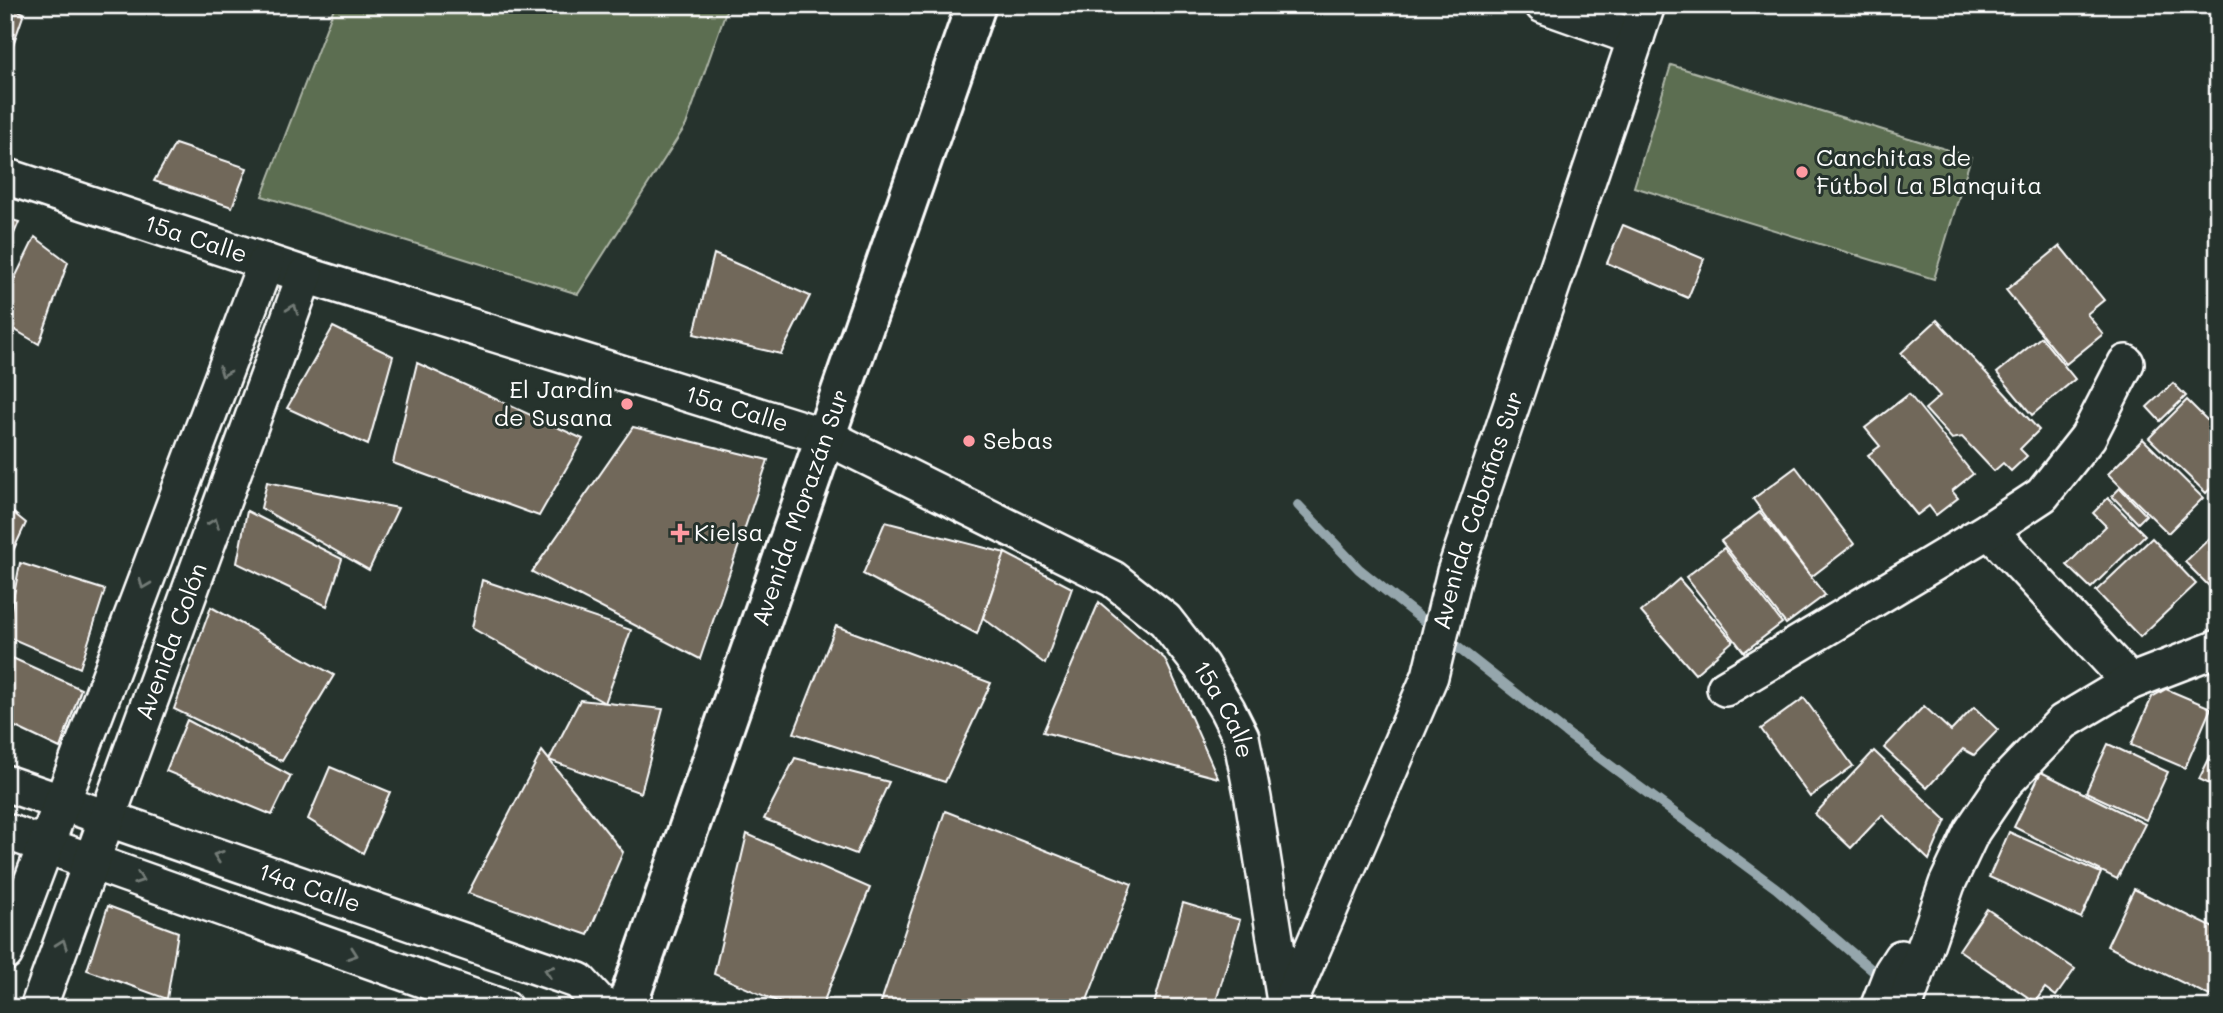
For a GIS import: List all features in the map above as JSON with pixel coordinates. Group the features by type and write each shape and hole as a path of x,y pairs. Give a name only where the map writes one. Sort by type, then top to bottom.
{"street":[{"name":"Avenida Morazán Sur","path":"625,1008 976,5"},
{"path":"1543,5 1636,38"},
{"name":"Avenida Cabañas Sur","path":"1286,1008 1430,676 1455,572 1647,5"},
{"name":"15a Calle","path":"5,176 305,275 827,437 1113,579 1165,620 1201,666 1241,737 1286,1008"},
{"name":"Avenida Colón","path":"5,953 266,262"},
{"name":"Avenida Colón","path":"38,1008 305,275"},
{"path":"1725,688 1989,530 2042,495 2088,437 2126,363"},
{"path":"1989,530 2130,682"},
{"path":"1904,1008 1947,884 1972,831 2006,780 2063,722 2130,682 2218,648"},
{"name":"14a Calle","path":"5,783 579,981 604,1008"},
{"name":"14a Calle","path":"5,831 504,1008"},
{"path":"1878,1008 1892,972 1947,884"}],"green space":[{"path":"335,5 728,5 686,125 578,294 262,196"},
{"name":"Canchitas de Fútbol La Blanquita","path":"1671,65 1971,157 1934,279 1634,187"}],"building":[{"path":"5,5 24,13 5,68"},
{"path":"175,144 247,168 232,207 154,181"},
{"path":"5,218 19,222 5,255"},
{"path":"1623,225 1704,259 1688,298 1607,263"},
{"path":"35,237 68,262 39,344 5,324 5,298"},
{"path":"2060,246 2104,300 2087,314 2103,334 2066,364 2006,290"},
{"path":"714,254 810,296 781,354 694,334"},
{"path":"1937,320 2039,430 2020,449 2027,456 2011,471 2003,463 1994,471 1962,437 1952,439 1925,409 1940,396 1901,353"},
{"path":"333,327 393,356 368,445 287,408"},
{"path":"2041,337 2075,379 2032,415 1997,373"},
{"path":"417,363 583,439 539,516 393,463"},
{"path":"2173,383 2186,396 2160,421 2147,407"},
{"path":"1909,394 1973,474 1952,491 1958,498 1936,515 1929,506 1917,515 1868,455 1880,446 1865,428"},
{"path":"2187,400 2218,431 2218,481 2206,493 2149,438"},
{"path":"633,427 768,460 700,659 532,572"},
{"path":"2143,439 2203,498 2168,533 2108,474"},
{"path":"1796,467 1854,544 1811,577 1753,499"},
{"path":"267,482 398,508 369,570 261,508"},
{"path":"2120,488 2146,515 2138,523 2112,496"},
{"path":"2108,498 2145,535 2091,588 2067,565 2106,526 2093,513"},
{"path":"5,506 26,523 5,568"},
{"path":"247,511 342,559 327,606 237,563"},
{"path":"1760,512 1825,595 1786,624 1721,541"},
{"path":"885,522 1005,553 977,634 863,574"},
{"path":"2218,530 2218,595 2185,562"},
{"path":"2152,538 2196,584 2140,637 2096,591"},
{"path":"1724,548 1782,623 1744,652 1686,577"},
{"path":"1005,553 1072,588 1045,664 983,618"},
{"path":"20,563 105,590 80,668 6,636"},
{"path":"1679,579 1733,641 1695,674 1641,612"},
{"path":"482,580 631,630 605,703 472,628"},
{"path":"1099,602 1165,659 1218,778 1043,732"},
{"path":"211,607 334,675 282,761 174,709"},
{"path":"836,626 991,683 945,782 794,733"},
{"path":"8,656 81,689 60,748 5,722 5,659"},
{"path":"2166,689 2211,708 2185,768 2131,745 2152,697"},
{"path":"1804,698 1853,766 1810,797 1761,729"},
{"path":"580,700 663,709 641,793 549,760"},
{"path":"1924,706 1951,731 1974,707 1998,730 1974,755 1963,749 1927,788 1884,748"},
{"path":"187,720 291,776 272,815 166,771"},
{"path":"2218,741 2218,788 2199,779"},
{"path":"2108,744 2168,772 2146,820 2086,792"},
{"path":"542,751 623,852 588,935 468,893"},
{"path":"1874,751 1946,820 1929,860 1882,815 1851,848 1815,814"},
{"path":"795,758 889,782 856,854 764,819"},
{"path":"330,767 390,792 363,853 308,819"},
{"path":"2041,772 2145,824 2117,879 2014,827"},
{"path":"945,811 1132,884 1084,1008 879,1008"},
{"path":"2009,832 2101,873 2081,918 1989,877"},
{"path":"747,834 870,888 821,1008 792,1008 714,974"},
{"path":"2134,889 2218,930 2218,1000 2107,946"},
{"path":"1183,903 1240,920 1214,1008 1153,1008"},
{"path":"108,906 178,932 167,999 87,970"},
{"path":"1987,909 2075,969 2056,996 2045,988 2035,1002 1959,950"}],"waterway":[{"path":"1298,505 1359,569 1569,735 1776,888 1872,970"}],"place":[{"name":"Canchitas de Fútbol La Blanquita","path":"1802,172"},
{"name":"El Jardín de Susana","path":"627,404"},
{"name":"Sebas","path":"969,441"},
{"name":"Kielsa","path":"680,533"}]}
